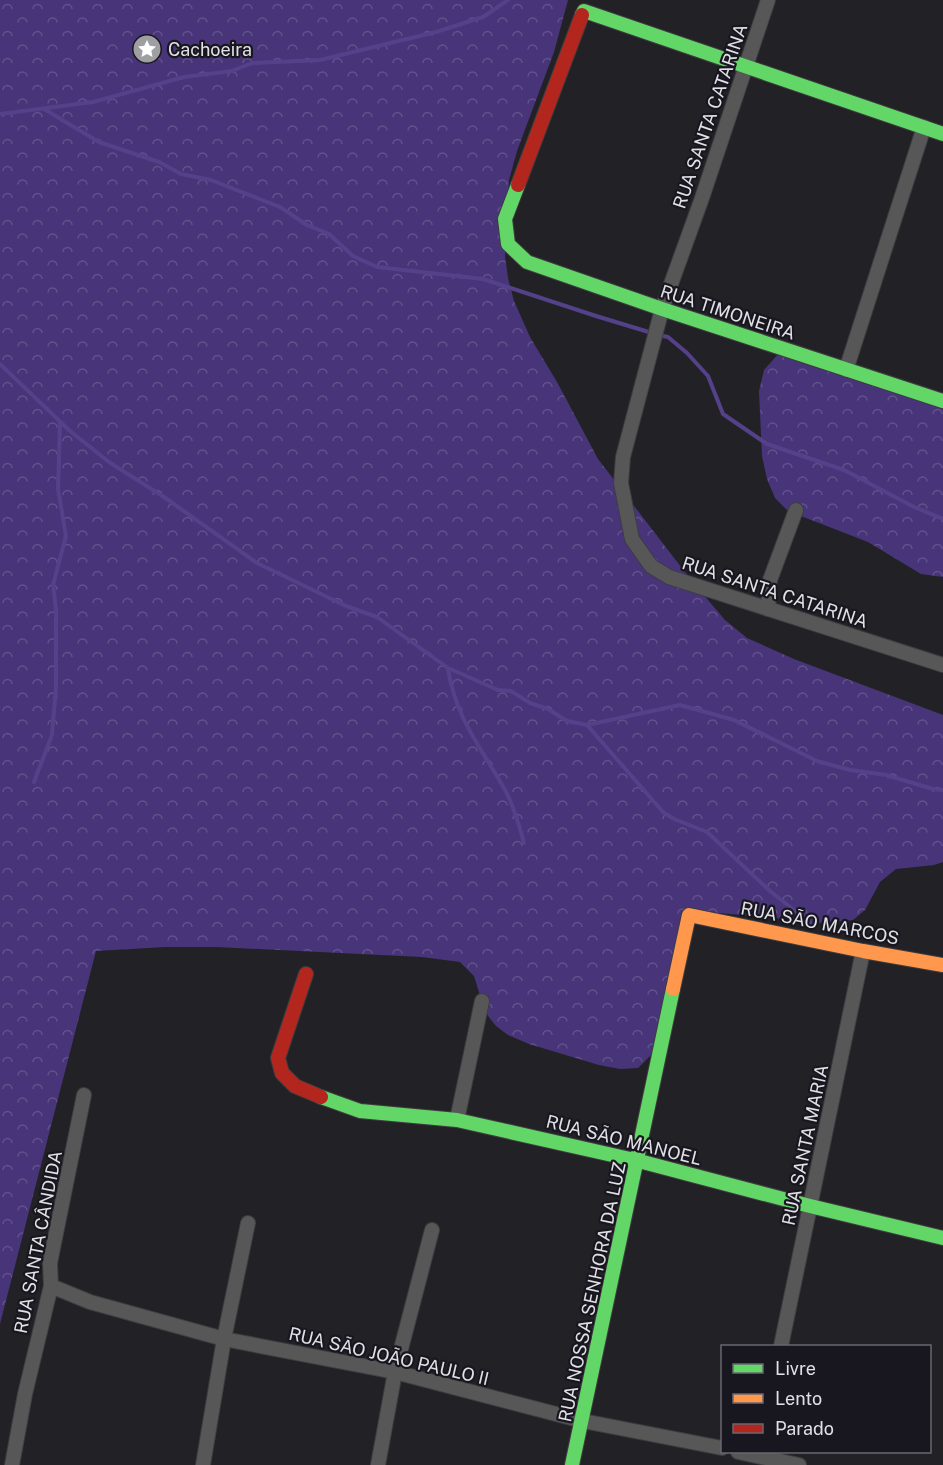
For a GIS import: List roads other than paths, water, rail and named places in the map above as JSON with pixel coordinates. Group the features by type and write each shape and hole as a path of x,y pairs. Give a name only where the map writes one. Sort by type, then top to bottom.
{"street":[{"name":"RUA SANTA CATARINA","path":"768,0 662,309 623,457 621,483 632,539 651,566 669,577 943,665"},
{"name":"RUA TIMONEIRA","path":"746,66 584,11 505,219 508,244 527,262 943,401"},
{"path":"746,66 943,134"},
{"path":"846,370 924,127"},
{"path":"768,609 770,579 796,510"},
{"name":"RUA SÃO MARCOS","path":"689,915 943,965"},
{"name":"RUA NOSSA SENHORA DA LUZ","path":"573,1465 639,1161 689,915"},
{"name":"RUA SANTA MARIA","path":"781,1345 863,951"},
{"name":"RUA SÃO MANOEL","path":"306,974 278,1058 282,1073 295,1086 360,1111 457,1120 639,1161 943,1238"},
{"path":"457,1120 482,1001"},
{"name":"RUA SANTA CÂNDIDA","path":"12,1465 25,1394 51,1286 50,1263 84,1095"},
{"path":"202,1465 224,1339 248,1223"},
{"path":"378,1465 395,1372 432,1230"},
{"name":"RUA SÃO JOÃO PAULO II","path":"51,1286 90,1302 224,1339 395,1372 583,1421 721,1448"},
{"path":"742,1453 799,1465"}],"waterway":[{"path":"0,114 93,102 184,77 232,71 252,63 320,60 436,32 483,17 508,0"},
{"path":"44,109 99,142 159,162 181,174 211,180 280,207 307,225 329,234 353,256 377,267 483,279 652,333"},
{"path":"659,335 668,337 687,353 708,376 723,414 767,444 844,470 914,507 943,519"},
{"path":"0,364 70,431 109,462 164,497 257,563 346,606 377,617 448,668 498,690 511,691 567,721 587,725 680,705 734,720 817,761 850,770 886,775 943,790"},
{"path":"34,782 52,735 56,687 56,609 53,585 66,536 58,489 60,423"},
{"path":"448,669 463,718 508,796 524,843"},
{"path":"587,725 663,812 674,819 707,832 770,891 813,925"}],"place":[{"name":"Cachoeira","path":"147,49"}]}
